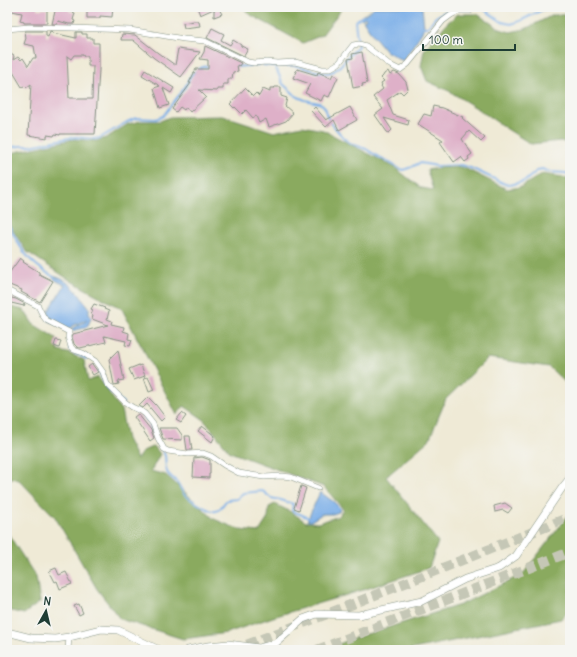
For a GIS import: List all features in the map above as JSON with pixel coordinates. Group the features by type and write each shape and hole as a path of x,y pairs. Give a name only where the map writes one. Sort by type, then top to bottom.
{"street":[{"path":"7,29 29,27 130,30 205,42 248,62 295,62 322,69 329,69 339,63 351,48 357,44 366,46 400,70 408,64 443,21 450,15 459,11 470,11"},
{"path":"7,290 38,306 43,318 69,332 68,337 71,347 95,361 103,372 107,384 124,402 146,414 154,424 158,438 164,449 188,454 203,454 211,456 239,473 264,477 291,477 318,488"},
{"path":"188,650 228,644 258,648 276,643 303,619 317,614 358,615 422,601 465,579 499,568 516,556 570,478"},
{"path":"7,632 31,638 55,639 69,638 101,629 118,630 160,650"},
{"path":"68,650 69,638"}],"green space":[{"path":"243,7 343,7 322,35 303,43 249,14"},
{"path":"570,13 570,145 561,141 531,144 449,91 427,81 421,66 424,50 447,23 458,14 477,14 500,29 510,32 525,29 553,15 564,15"},
{"path":"222,116 274,132 302,126 323,130 394,167 421,188 433,190 427,170 437,168 462,167 507,189 521,187 542,174 563,177 570,180 570,387 549,367 488,358 446,399 429,440 386,477 438,542 429,568 227,633 183,639 120,619 97,589 55,517 19,480 7,477 7,306 24,310 33,324 56,338 58,351 68,353 84,360 88,381 98,377 121,410 127,439 137,459 143,451 154,446 160,454 151,471 166,475 214,519 240,530 259,532 268,518 269,507 275,504 306,522 318,523 339,516 343,509 324,487 230,452 203,419 184,406 177,415 122,309 71,281 26,251 7,221 7,154 74,139 96,141 106,138 128,124 141,121 160,121 170,117"},
{"path":"570,513 570,610 561,619 408,650 325,650 351,639 460,605 523,574"},
{"path":"7,532 36,577 40,602 24,614 7,610"}],"water":[{"path":"374,7 422,7 424,26 422,32 403,61 386,51 363,20 366,19 365,17 362,19 360,17"},
{"path":"53,276 69,284 89,307 89,314 91,317 85,328 70,331 74,327 85,322 87,319 72,326 68,330 48,320 48,312 65,285 55,280 52,277"},
{"path":"320,492 340,508 339,512 333,514 322,514 311,521 307,521"}],"building":[{"path":"7,7 37,7 37,9 47,9 47,23 24,23 20,21 22,13 7,10"},
{"path":"56,7 69,9 69,11 75,13 73,20 75,21 74,24 58,21 57,24 52,24"},
{"path":"113,7 112,17 100,16 100,18 87,18 87,8"},
{"path":"197,7 218,7 200,15"},
{"path":"219,9 222,14 214,17 214,10"},
{"path":"194,21 199,22 200,26 184,28 183,23"},
{"path":"212,28 224,34 221,40 230,45 233,40 248,49 244,56 207,38"},
{"path":"25,31 46,31 46,36 48,37 50,31 76,38 76,32 82,32 82,34 87,34 87,38 93,38 93,43 99,43 95,134 55,134 54,136 47,135 47,138 28,135 31,84 26,88 24,86 22,87 7,62 7,52 14,56 13,60 18,57 21,60 23,58 28,66 33,58 36,58 34,46 24,44 26,38","holes":["74,55 88,56 88,66 93,66 92,99 69,98 67,56 71,59"]},
{"path":"122,34 135,35 175,65 178,49 200,52 181,77 154,58 133,40 121,40"},
{"path":"205,46 241,63 239,66 237,65 238,71 233,72 232,79 228,79 228,84 223,84 223,89 217,89 217,91 199,90 206,97 190,112 186,107 184,110 180,107 176,112 172,109 191,83 189,83 196,69 208,69 208,60 200,59 204,52"},
{"path":"362,52 367,83 362,84 363,86 353,88 348,59 353,58 352,54"},
{"path":"297,69 317,75 318,72 331,78 333,74 338,77 329,97 324,95 321,101 305,93 310,84 293,78"},
{"path":"145,70 174,88 171,93 163,88 169,105 160,108 154,88 160,86 142,75"},
{"path":"388,71 390,75 394,72 399,74 406,82 408,89 403,94 400,91 387,100 393,115 409,120 408,125 384,118 392,130 389,133 375,115 383,109 373,97 383,89 381,83 384,81 381,78"},
{"path":"281,87 281,96 287,98 285,106 293,113 286,121 269,127 266,119 259,123 256,116 253,118 246,110 242,114 230,104 245,88 253,96 256,93 259,96 263,89 270,92 270,88"},
{"path":"433,106 442,108 463,117 462,118 485,138 481,142 469,131 462,139 472,154 465,162 461,157 454,162 440,142 443,140 418,124 424,114 431,116"},
{"path":"315,107 326,120 350,107 357,120 339,130 334,120 326,127 311,111"},
{"path":"20,258 24,261 23,262 39,272 39,274 53,281 40,302 21,292 22,290 7,284 7,276"},
{"path":"7,297 16,299 25,304 24,306 7,302"},
{"path":"94,304 109,311 107,319 112,321 111,324 124,327 123,331 129,333 128,339 132,340 130,346 125,345 126,341 104,336 106,342 80,348 74,344 72,337 73,334 108,325 92,319 93,316 91,315 93,310 91,309"},
{"path":"56,340 61,341 59,348 54,346"},
{"path":"118,350 124,380 118,381 119,384 114,385 109,359"},
{"path":"92,364 98,372 93,375 88,367"},
{"path":"141,365 145,376 134,380 129,369"},
{"path":"148,377 154,390 149,392 144,378"},
{"path":"148,397 165,417 161,421 147,404 143,408 139,406"},
{"path":"182,413 186,416 181,423 176,420"},
{"path":"138,414 151,430 154,438 150,441 134,417"},
{"path":"202,426 215,436 212,442 198,431"},
{"path":"159,428 177,428 182,435 182,440 163,439"},
{"path":"185,436 190,436 192,450 187,450"},
{"path":"202,457 210,460 209,478 193,477 194,458"},
{"path":"301,486 306,488 299,510 294,508"},
{"path":"505,503 512,508 508,513 503,510 495,512 494,506"},
{"path":"56,568 59,575 66,572 72,584 60,589 57,581 55,582 49,571"},
{"path":"79,604 83,613 79,615 74,606"}],"waterway":[{"path":"423,27 428,27 437,16 454,7"},
{"path":"475,7 482,8 502,22 511,24 548,7"},
{"path":"555,7 563,7"},
{"path":"263,65 297,66 328,73 334,71 358,46 355,21 363,16"},
{"path":"235,67 258,65"},
{"path":"7,148 30,146 76,137 94,139 100,138 136,118 156,119 163,116 185,87 191,75 197,70 209,66"},
{"path":"275,66 283,84 296,96 323,105 329,120 350,143 366,149 400,169 403,170 420,163 437,166 462,165 510,185 525,181 538,170 542,169 550,172 566,173 570,176"},
{"path":"7,222 25,254 37,266 54,277"},
{"path":"69,348 87,359"},
{"path":"99,370 107,388 123,403"},
{"path":"142,414 150,424 153,432"},
{"path":"156,440 164,454 168,473 177,482 184,494 205,508 216,511 227,500 237,499 243,493 262,491 271,498 293,504 293,511 309,518"}],"tunnel":[{"path":"233,650 570,517"},
{"path":"317,650 570,552"}]}
